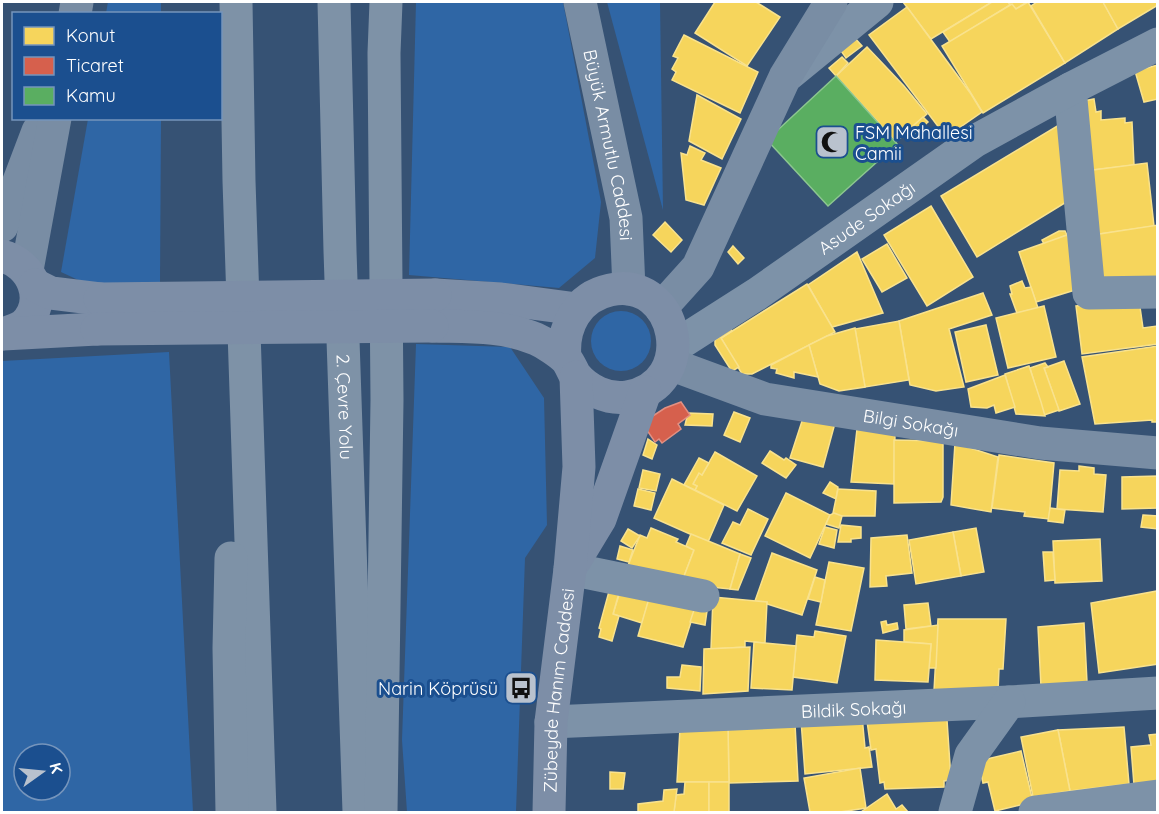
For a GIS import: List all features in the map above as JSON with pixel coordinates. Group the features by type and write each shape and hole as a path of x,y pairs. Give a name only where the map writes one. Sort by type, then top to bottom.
{"highway":[{"path":"236,2 239,181 260,813"},
{"name":"2. Çevre Yolu","path":"334,2 340,263 359,813"},
{"path":"381,813 387,400 384,64 386,2"},
{"path":"232,813 229,648 239,181"}],"main road":[{"path":"21,270 51,293 98,314"},
{"path":"2,334 22,326 30,317 36,299 21,270"},
{"path":"434,311 537,339 571,368 590,389 606,396 626,398 645,392 660,380 672,355 671,324 662,308 647,296 629,289 600,292 577,309 568,325 563,343 571,368"},
{"path":"2,334 98,314 434,311 501,299 577,309"},
{"name":"Zübeyde Hanım Caddesi","path":"549,813 551,722 570,569 579,467 571,368"},
{"path":"570,569 600,519 645,392"}],"street":[{"name":"Büyük Armutlu Caddesi","path":"580,2 626,218 629,289"},
{"path":"662,308 698,267 785,77 831,2"},
{"path":"785,77 877,2"},
{"name":"Asude Sokağı","path":"672,355 975,141 1158,44"},
{"path":"1070,89 1089,293 1158,292"},
{"path":"2,226 42,120"},
{"path":"21,270 56,120"},
{"name":"Bilgi Sokağı","path":"672,355 765,399 1040,443 1158,453"},
{"path":"570,569 703,596"},
{"name":"Bildik Sokağı","path":"551,722 1009,702 1158,693"},
{"path":"956,813 971,755 1009,702"},
{"path":"1035,813 1158,796"}],"shaded area":[{"path":"108,2 161,2 161,12 106,12"},
{"path":"416,2 563,2 601,202 595,258 559,288 409,275"},
{"path":"607,2 660,2 663,210"},
{"path":"88,120 161,120 160,283 89,285 61,272"},
{"path":"621,311 642,320 651,341 642,362 621,371 600,362 591,341 600,320"},
{"path":"416,344 510,347 544,398 547,525 525,558 516,812 407,812 402,740"},
{"path":"169,352 193,812 2,812 2,361"}],"building: Konut":[{"path":"715,2 756,2 780,17 747,66 695,33"},
{"path":"903,2 992,2 931,39"},
{"path":"992,2 1008,2 1010,5 950,42 943,32"},
{"path":"1008,2 1027,2 1016,9"},
{"path":"1028,2 1065,63 983,113 942,46 1012,4 1016,9"},
{"path":"1037,2 1103,2 1118,29 1065,63 1031,6"},
{"path":"1103,2 1158,2 1158,5 1118,29"},
{"path":"907,7 982,112 946,137 869,35"},
{"path":"684,35 758,72 740,113 672,80 676,72 672,69 678,58 673,56"},
{"path":"853,36 862,46 846,58 839,48"},
{"path":"867,47 927,114 896,142 836,76"},
{"path":"842,57 848,63 836,76 829,68"},
{"path":"1158,65 1158,99 1144,102 1135,71"},
{"path":"697,95 741,119 722,159 689,141"},
{"name":"FSM Mahallesi Camii","path":"846,99 859,106 875,127 874,135 867,143 873,154 873,160 844,185 830,178 820,184 808,181 792,162 789,150 795,140 789,126 814,101 822,100 834,106"},
{"path":"1094,99 1096,112 1101,111 1101,120 1125,118 1125,123 1132,122 1134,165 1085,171 1078,102"},
{"path":"831,116 845,120 853,128 857,142 853,156 845,164 831,168 817,164 809,156 805,142 809,128 817,120"},
{"path":"923,117 928,122 911,137 906,132"},
{"path":"1064,122 1076,196 977,257 941,196"},
{"path":"690,146 705,153 701,160 721,168 704,205 686,200 681,153 687,155"},
{"path":"1147,163 1154,226 1093,235 1085,171"},
{"path":"931,206 973,277 927,306 884,235"},
{"path":"665,222 682,240 671,252 653,235"},
{"path":"1158,225 1158,278 1100,286 1093,235"},
{"path":"1059,231 1065,231 1067,235 1044,244 1042,240"},
{"path":"1067,235 1085,287 1036,302 1019,252"},
{"path":"887,244 907,278 882,292 862,259"},
{"path":"733,246 744,258 738,264 728,252"},
{"path":"857,252 883,313 832,327 808,285"},
{"path":"1022,281 1025,288 1031,287 1038,308 1017,313 1010,294 1012,294 1010,286"},
{"path":"807,284 835,332 752,374 742,374 721,338"},
{"path":"983,293 992,315 949,329 964,387 936,391 910,385 899,321"},
{"path":"1139,300 1143,328 1157,326 1158,344 1082,354 1076,306"},
{"path":"1044,306 1056,357 1008,368 996,318"},
{"path":"899,321 909,380 865,387 855,329"},
{"path":"986,325 998,375 966,382 955,332"},
{"path":"855,328 865,387 839,391 820,384 809,345 827,336"},
{"path":"731,329 732,331 721,338 739,367 734,370 731,370 715,345 715,340"},
{"path":"809,345 818,377 794,372 794,378 776,373 777,369 771,368 771,365"},
{"path":"1158,346 1158,422 1152,422 1152,420 1095,424 1082,357"},
{"path":"1064,361 1080,404 1059,411 1044,368"},
{"path":"1045,363 1048,367 1044,368 1059,410 1044,415 1030,368"},
{"path":"1029,366 1045,416 1016,414 1005,374"},
{"path":"1005,375 1015,407 996,413 994,405 987,408 971,407 968,389"},
{"path":"734,412 750,418 740,442 724,435"},
{"path":"688,413 713,414 712,426 685,425 690,415"},
{"path":"803,418 835,423 823,467 790,458"},
{"path":"857,429 895,433 894,484 851,482"},
{"path":"648,439 657,445 652,459 643,455"},
{"path":"894,440 943,441 943,497 941,502 894,503"},
{"path":"955,443 998,457 991,512 951,505"},
{"path":"770,451 796,465 786,478 762,463"},
{"path":"715,452 757,476 737,511 695,490 697,486 693,484 699,473 702,475"},
{"path":"999,455 1054,463 1049,519 1024,516 1025,512 992,508"},
{"path":"699,458 709,463 702,475 699,473 693,484 697,486 695,490 684,485"},
{"path":"1079,466 1094,468 1094,474 1106,475 1103,512 1057,509 1060,470 1079,471"},
{"path":"643,470 660,474 656,491 639,488"},
{"path":"1158,476 1158,508 1122,509 1122,477"},
{"path":"672,479 724,505 708,542 654,518"},
{"path":"830,482 838,487 836,499 823,493"},
{"path":"638,489 655,493 651,510 634,506"},
{"path":"838,489 876,491 875,516 840,516 833,513"},
{"path":"786,493 830,515 810,558 765,536"},
{"path":"1050,508 1065,510 1063,523 1048,521"},
{"path":"748,509 768,519 751,555 722,543 733,522 740,525"},
{"path":"834,513 842,516 839,528 826,524 830,515"},
{"path":"1143,515 1158,516 1158,529 1141,527"},
{"path":"841,525 861,527 861,538 851,539 851,542 838,542"},
{"path":"825,527 837,530 834,548 819,544"},
{"path":"651,528 678,539 676,542 694,550 680,587 627,568 640,535 647,538"},
{"path":"976,528 984,572 961,576 953,532"},
{"path":"628,529 640,536 632,548 621,541"},
{"path":"953,532 961,576 916,584 909,540"},
{"path":"691,534 740,554 730,589 681,584 694,550 686,546"},
{"path":"907,535 912,573 886,576 887,586 870,587 871,538"},
{"path":"1100,539 1102,581 1055,583 1053,541"},
{"path":"620,546 633,550 629,562 617,559"},
{"path":"1043,552 1053,552 1055,580 1045,581"},
{"path":"772,553 817,570 802,615 767,604 767,602 755,601"},
{"path":"740,554 751,558 738,590 730,589"},
{"path":"829,562 864,568 851,631 816,625"},
{"path":"815,577 825,580 821,602 808,599"},
{"path":"623,582 652,590 642,623 613,614"},
{"path":"611,584 621,586 613,614 619,616 612,641 599,637 601,629 599,628"},
{"path":"652,588 697,603 683,647 638,636"},
{"path":"1157,591 1158,664 1099,673 1091,603"},
{"path":"713,597 767,602 765,643 745,641 745,647 711,649"},
{"path":"928,603 931,626 906,629 904,605"},
{"path":"694,610 707,611 705,625 690,622"},
{"path":"938,619 1006,619 1003,669 999,669 998,692 934,691"},
{"path":"886,621 887,625 897,623 898,629 883,633 881,622"},
{"path":"1084,623 1087,682 1041,687 1038,627"},
{"path":"938,625 936,668 929,668 931,644 904,642 904,630"},
{"path":"815,631 846,636 837,683 793,677 797,635 814,637"},
{"path":"876,640 931,644 928,682 875,680"},
{"path":"754,642 796,646 792,690 751,688"},
{"path":"750,647 748,691 703,694 704,649"},
{"path":"682,665 701,667 700,691 667,688 667,677 680,677"},
{"path":"862,716 865,748 869,747 872,767 805,774 801,720"},
{"path":"947,720 951,780 944,781 944,787 885,789 884,782 880,783 876,749 871,750 867,721"},
{"path":"795,724 798,781 729,783 728,726"},
{"path":"728,726 729,782 677,782 680,728"},
{"path":"1124,727 1129,784 1070,791 1058,730"},
{"path":"1058,730 1070,791 1033,797 1021,737"},
{"path":"1158,734 1158,783 1134,785 1131,747 1151,745 1149,735"},
{"path":"1021,751 1033,802 995,811 988,782 983,783 978,761"},
{"path":"860,768 866,808 840,812 810,812 804,778"},
{"path":"610,772 625,773 623,789 610,789"},
{"path":"685,782 709,782 709,812 674,812 676,795 684,794"},
{"path":"709,782 729,782 729,812 709,812"},
{"path":"677,789 674,812 638,812 638,804 663,801 664,790"},
{"path":"887,794 896,809 902,805 908,812 861,812"}],"building: Ticaret":[{"path":"681,402 690,415 678,424 681,429 662,443 659,439 655,442 642,423 665,408"}],"building: Kamu":[{"name":"FSM Mahallesi Camii","path":"836,76 897,144 828,206 767,140"}],"place":[{"name":"FSM Mahallesi Camii","path":"832,142"},
{"name":"Narin Köprüsü","path":"521,688"}]}
